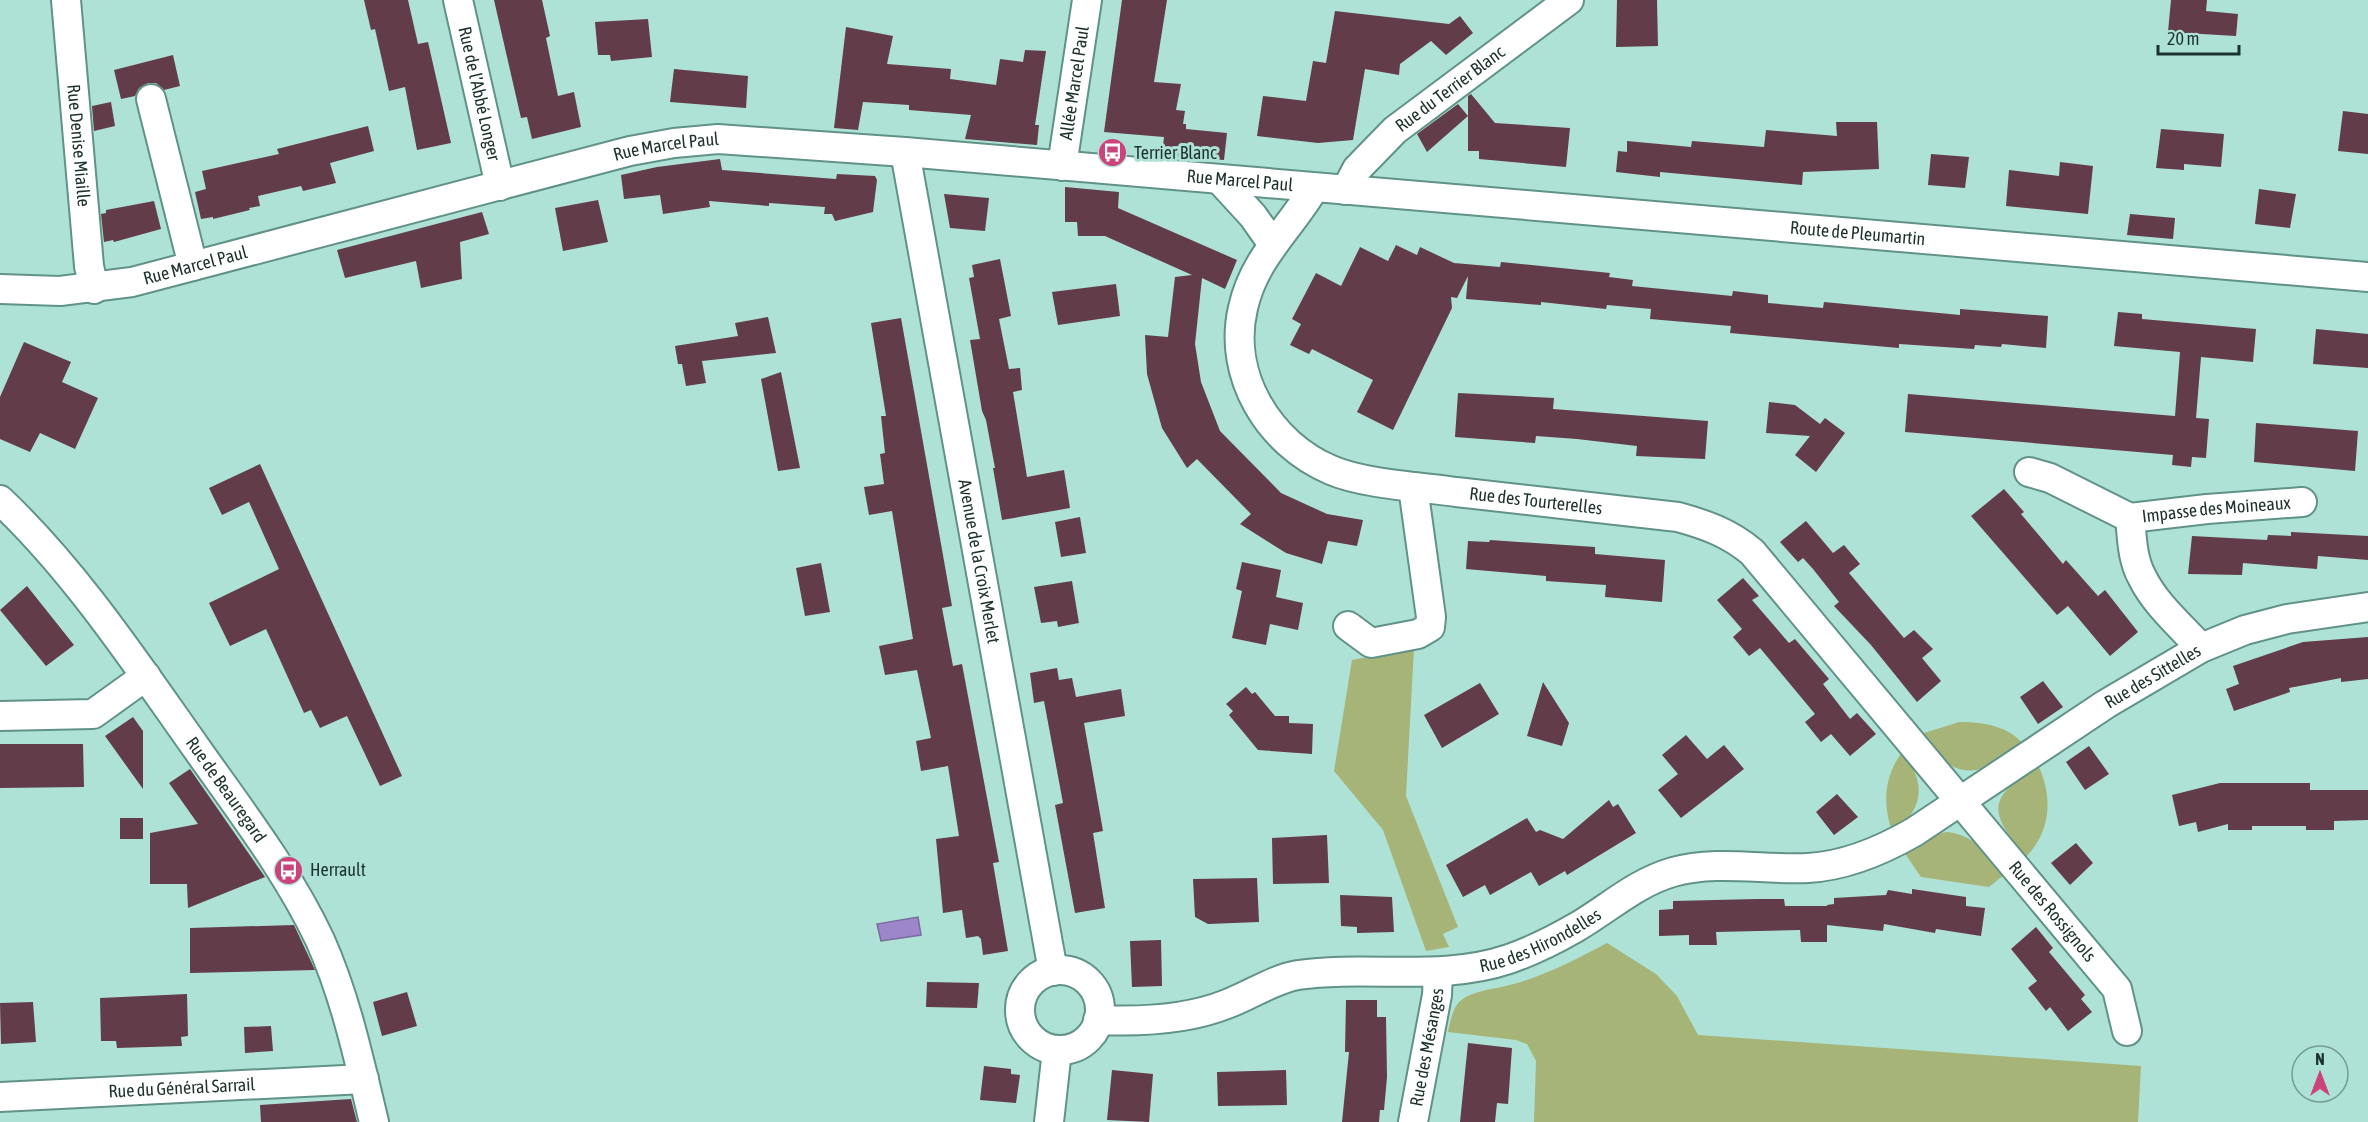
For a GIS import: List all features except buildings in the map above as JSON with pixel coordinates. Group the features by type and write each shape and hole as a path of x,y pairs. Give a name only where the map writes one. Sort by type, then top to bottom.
{"street":[{"name":"Rue Denise Miaille","path":"66,0 89,266 94,289"},
{"name":"Rue de l’Abbé Longer","path":"458,0 500,186"},
{"name":"Allée Marcel Paul","path":"1062,166 1088,0"},
{"name":"Rue du Terrier Blanc","path":"1346,190 1357,169 1395,130 1569,0"},
{"path":"151,99 194,267"},
{"name":"Rue Marcel Paul","path":"0,289 27,291 94,289 194,267 630,152 674,143 718,139 904,152 1346,190"},
{"name":"Avenue de la Croix Merlet","path":"904,152 1053,971"},
{"path":"1220,180 1253,216 1272,243"},
{"name":"Rue des Tourterelles","path":"1314,188 1272,243 1249,287 1240,330 1245,374 1257,405 1268,423 1306,457 1332,471 1413,487 1678,517 1711,526 1734,537 1752,552 1961,799"},
{"name":"Route de Pleumartin","path":"1346,190 2368,277"},
{"name":"Impasse des Moineaux","path":"2029,472 2050,478 2130,518 2207,509 2302,502"},
{"path":"1348,626 1371,643 1418,634 1430,627 1431,617 1413,487"},
{"name":"Rue de Beauregard","path":"0,500 50,552 146,676 301,903 337,983 351,1027 374,1122"},
{"name":"Impasse des Moineaux","path":"2130,518 2134,557 2141,576 2152,593 2201,648"},
{"name":"Rue des Sittelles","path":"1961,799 2106,704 2201,648 2245,630 2287,619 2368,607"},
{"path":"0,716 93,714 146,676"},
{"name":"Rue des Hirondelles","path":"1098,1020 1134,1022 1205,1012 1300,975 1438,972 1485,965 1531,950 1575,928 1635,888 1672,873 1722,865 1828,866 1862,857 1892,845 1961,799"},
{"name":"Rue des Rossignols","path":"1961,799 2116,989 2127,1031"},
{"path":"1053,971 1076,974 1089,983 1099,1004 1098,1020 1093,1032 1071,1049 1057,1050 1044,1047 1032,1039 1024,1028 1020,1016 1021,1002 1030,984 1041,976 1053,971"},
{"name":"Rue des Mésanges","path":"1413,1122 1437,995 1438,972"},
{"path":"1049,1122 1057,1050"},
{"name":"Rue du Général Sarrail","path":"0,1098 363,1079"}],"green space":[{"path":"1414,648 1406,796 1458,927 1443,934 1449,947 1426,951 1383,830 1334,771 1352,660"},
{"path":"1959,722 1995,726 2019,739 2025,746 1988,767 1977,770 1957,768 1943,760 1921,734"},
{"path":"1902,752 1916,775 1918,795 1911,814 1893,834 1886,802 1888,781"},
{"path":"2037,763 2046,787 2047,812 2041,835 2035,847 2026,857 2004,827 1999,816 1999,806 2009,787"},
{"path":"1947,832 1973,841 2005,874 1989,887 1921,877 1904,852 1936,834"},
{"path":"1607,943 1656,974 1677,996 1698,1035 2141,1066 2138,1122 1534,1122 1536,1061 1527,1044 1516,1040 1448,1032 1453,1013 1459,1002 1467,996 1512,985 1540,975"}],"shaded area":[{"path":"918,917 921,935 881,941 877,924"}],"place":[{"name":"Terrier Blanc","path":"1113,153"},
{"name":"Herrault","path":"289,870"}]}
